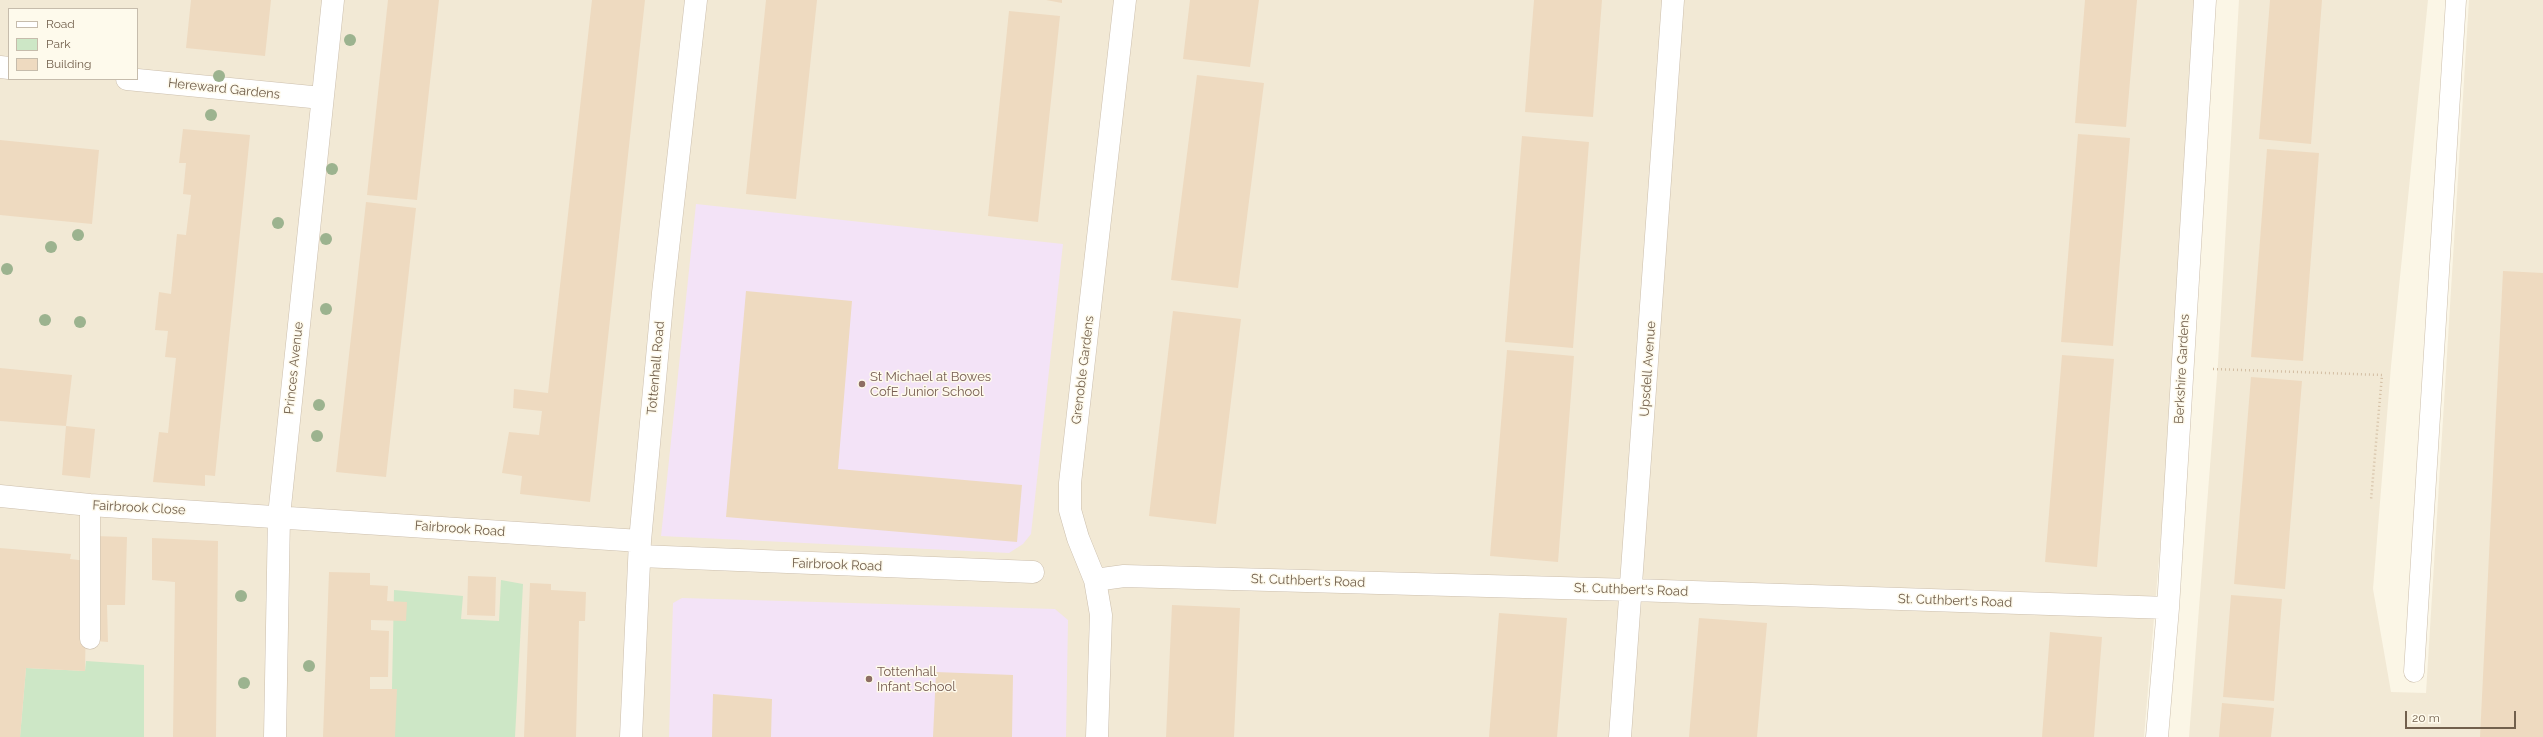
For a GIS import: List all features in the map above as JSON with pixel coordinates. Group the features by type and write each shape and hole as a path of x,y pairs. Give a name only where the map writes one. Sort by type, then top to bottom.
{"street":[{"name":"Princes Avenue","path":"275,737 279,516 333,0"},
{"name":"Tottenhall Road","path":"631,737 640,549 663,293 696,0"},
{"name":"Grenoble Gardens","path":"1097,737 1101,621 1095,580 1078,538 1070,510 1070,483 1125,0"},
{"name":"Upsdell Avenue","path":"1620,737 1632,590 1673,0"},
{"name":"Berkshire Gardens","path":"2157,737 2168,608 2205,0"},
{"name":"Hereward Gardens","path":"137,80 322,98"},
{"name":"Fairbrook Close","path":"0,496 90,505 279,516"},
{"name":"Fairbrook Road","path":"279,516 640,549 1033,572"},
{"name":"St. Cuthbert's Road","path":"1095,580 1124,576 1632,590 2168,608"}],"lane":[{"path":"2414,672 2456,0"},
{"path":"90,505 90,640"}],"path":[{"path":"2183,368 2382,375 2371,500"}],"shaded area":[{"path":"0,0 2206,0 2144,737 0,737"},
{"path":"2239,0 2428,0 2391,366 2373,589 2391,692 2426,693 2469,0 2543,0 2543,737 2189,737 2218,363"},
{"name":"St Michael at Bowes CofE Junior School","path":"696,204 1063,244 1031,534 1023,544 1009,553 661,536"},
{"name":"Tottenhall Infant School","path":"682,598 1055,609 1068,620 1066,737 669,737 673,603"}],"green space":[{"path":"501,580 523,584 515,737 391,737 394,590 463,596 461,619 499,621"},
{"path":"86,661 144,665 144,737 20,737 26,668 85,671"}],"building":[{"path":"191,0 271,0 265,56 186,48"},
{"path":"388,0 439,0 417,200 367,195"},
{"path":"592,0 645,0 590,502 520,494 522,476 502,473 509,432 539,435 542,411 513,408 514,389 548,393"},
{"path":"766,0 817,0 796,199 746,194"},
{"path":"1046,0 1062,0 1062,3"},
{"path":"1190,0 1259,0 1250,67 1183,59"},
{"path":"1534,0 1602,0 1593,117 1525,112"},
{"path":"2085,0 2137,0 2126,127 2075,123"},
{"path":"2270,0 2322,0 2311,144 2259,139"},
{"path":"1009,11 1060,16 1038,222 988,216"},
{"path":"1197,75 1264,83 1238,288 1171,280"},
{"path":"183,129 250,135 215,476 205,475 205,486 153,482 159,432 168,433 176,358 165,357 168,331 155,330 159,292 171,294 177,234 186,235 191,195 183,194 186,163 179,163"},
{"path":"2078,134 2130,138 2113,346 2061,342"},
{"path":"1522,136 1589,142 1573,348 1505,342"},
{"path":"0,140 99,150 92,224 0,215"},
{"path":"2267,149 2319,153 2303,361 2251,357"},
{"path":"366,202 416,208 386,477 336,472"},
{"path":"2503,271 2543,273 2543,737 2480,737"},
{"path":"746,291 852,301 838,469 1022,485 1017,542 726,517"},
{"path":"1173,311 1241,319 1216,524 1149,516"},
{"path":"1507,350 1574,356 1558,562 1490,556"},
{"path":"2062,355 2114,359 2097,567 2045,562"},
{"path":"0,368 72,375 66,426 0,421"},
{"path":"2251,377 2302,381 2285,589 2234,584"},
{"path":"66,426 95,429 90,478 62,475"},
{"path":"94,536 127,537 125,605 107,605 108,642 94,641"},
{"path":"152,538 218,541 216,737 173,737 175,582 152,580"},
{"path":"0,548 71,554 70,559 87,561 85,671 26,668 20,737 0,737"},
{"path":"329,572 370,573 370,585 388,586 387,601 407,602 406,621 371,620 371,630 389,631 388,677 370,677 370,689 397,689 395,737 323,737"},
{"path":"468,576 496,577 495,616 467,615"},
{"path":"530,583 551,584 551,590 586,592 585,621 579,621 576,737 524,737"},
{"path":"2231,595 2282,599 2274,701 2223,697"},
{"path":"1172,605 1240,608 1234,737 1166,737"},
{"path":"1499,613 1567,618 1557,737 1489,737"},
{"path":"1699,618 1767,623 1757,737 1689,737"},
{"path":"2050,632 2102,637 2094,737 2042,737"},
{"path":"936,672 1013,675 1012,737 933,737"},
{"path":"713,694 772,699 771,737 712,737"},
{"path":"2222,703 2274,708 2271,737 2219,737"}],"place":[{"name":"St Michael at Bowes CofE Junior School","path":"862,384"},
{"name":"Tottenhall Infant School","path":"869,679"}]}
